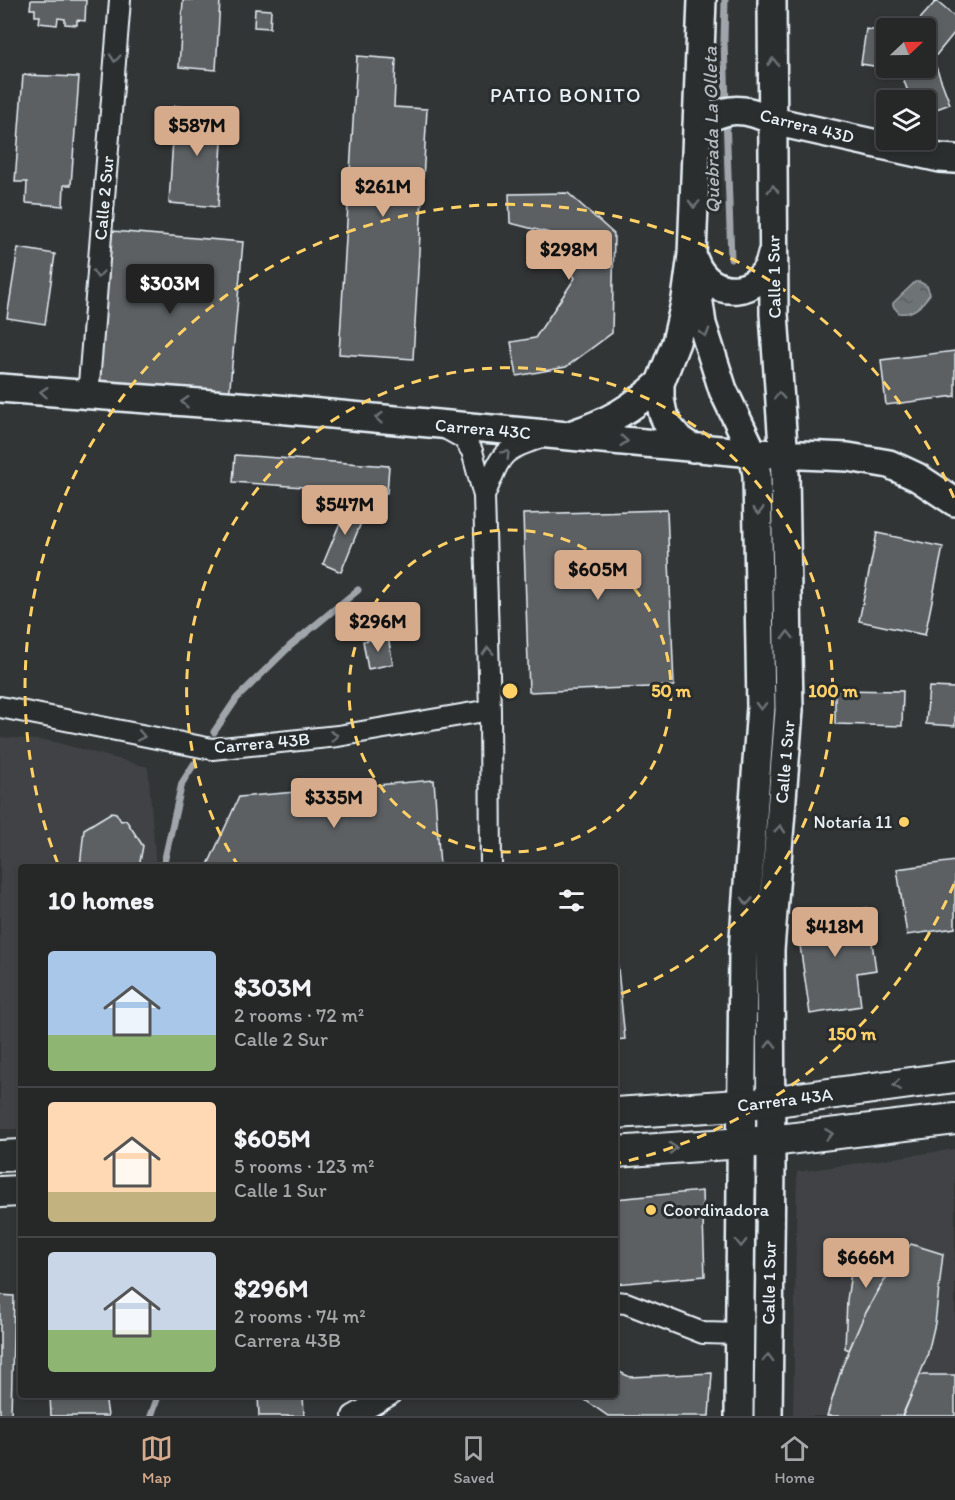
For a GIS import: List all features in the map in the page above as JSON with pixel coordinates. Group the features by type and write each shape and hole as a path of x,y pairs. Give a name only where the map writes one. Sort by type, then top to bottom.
{"main road":[{"name":"Carrera 43A","path":"618,1113 756,1104 955,1077"},
{"name":"Carrera 43A","path":"618,1152 771,1141 955,1119"},
{"path":"0,1156 18,1155"},
{"path":"0,1192 18,1191"}],"street":[{"name":"Calle 2 Sur","path":"88,396 120,0"},
{"name":"Calle 1 Sur","path":"692,448 679,439 669,427 663,414 660,383 679,331 692,255 702,0"},
{"name":"Calle 1 Sur","path":"739,1416 742,1143 756,1104 789,710 783,454 774,314 772,0"},
{"name":"Carrera 43D","path":"697,125 710,116 726,111 742,110 758,113 773,121 940,158 955,159"},
{"path":"692,255 698,271 710,284 727,290 745,288 760,279 770,264 774,247"},
{"name":"Calle 1 Sur","path":"692,255 702,324 723,390 753,453 757,475 762,707 743,952 756,1104 771,1141 768,1416"},
{"name":"Calle 1 Sur","path":"484,496 502,456 515,446 557,436 617,416 640,401 660,383"},
{"name":"Carrera 43C","path":"0,388 266,408 753,453 848,457 889,464 917,477 955,502"},
{"name":"Calle 1 Sur","path":"438,425 463,438 472,451 484,496 490,710 491,864"},
{"name":"Carrera 43B","path":"0,707 212,749 338,735 490,710"},
{"path":"618,1302 626,1303 703,1333 740,1334"},
{"path":"353,1416 385,1398"}],"shaded area":[{"path":"0,737 51,741 148,767 156,864 18,864 18,1129 0,1129"},
{"path":"955,1149 955,1416 793,1416 797,1172"}],"water":[{"path":"915,282 927,286 930,294 913,311 899,313 893,303"}],"building":[{"path":"31,0 86,0 85,21 77,20 77,25 65,24 65,19 58,18 57,25 39,23 40,16 35,16 35,9 30,9"},
{"path":"183,0 220,0 216,70 179,67"},
{"path":"936,1 955,17 955,32 936,55 936,18 921,18"},
{"path":"255,9 271,10 270,28 254,27"},
{"path":"866,29 876,30 876,66 861,64"},
{"path":"357,56 396,59 394,107 427,109 413,359 339,354"},
{"path":"936,67 950,104 936,109 936,90 907,90 903,78 936,78"},
{"path":"23,75 79,77 71,185 64,185 63,206 26,203 27,182 15,182"},
{"path":"175,106 224,110 218,207 169,203"},
{"path":"568,193 614,234 612,333 566,367 517,376 511,342 535,338 575,278 549,233 510,223 509,194"},
{"path":"112,231 243,242 229,398 98,388"},
{"path":"18,248 55,254 45,324 7,318"},
{"path":"955,351 955,396 886,405 881,360"},
{"path":"235,455 389,466 387,493 233,482"},
{"path":"349,501 367,508 341,572 323,564"},
{"path":"667,510 674,686 529,692 523,514"},
{"path":"877,533 943,547 925,635 859,621"},
{"path":"388,637 393,664 368,669 363,641"},
{"path":"929,687 955,688 955,726 926,724"},
{"path":"835,690 903,691 902,726 835,724"},
{"path":"434,780 440,864 208,864 239,797"},
{"path":"112,812 116,813 121,821 126,820 143,846 140,864 80,864 84,829"},
{"path":"955,861 955,928 907,935 897,869"},
{"path":"867,908 876,970 857,973 861,1006 810,1014 796,918"},
{"path":"618,969 625,1039 618,1040"},
{"path":"702,1191 705,1276 618,1284 618,1199"},
{"path":"911,1244 943,1254 935,1323 927,1357 904,1413 902,1416 827,1416 842,1367 863,1318 892,1267"},
{"path":"904,1252 877,1292 849,1350 845,1348 847,1300 853,1259"},
{"path":"0,1295 14,1296 11,1415 0,1414"},
{"path":"618,1371 630,1377 712,1373 709,1416 608,1416 582,1398 618,1398"},
{"path":"920,1375 955,1375 955,1416 902,1416"},
{"path":"50,1398 105,1398 108,1416 51,1416"},
{"path":"258,1398 303,1398 304,1416 259,1416"}],"waterway":[{"name":"Quebrada La Olleta","path":"725,0 726,105"},
{"name":"Quebrada La Olleta","path":"726,116 731,259"},
{"name":"Quebrada La Olleta","path":"214,732 237,698 290,646 358,590"},
{"name":"Quebrada La Olleta","path":"164,864 182,783 194,764"},
{"name":"Quebrada La Olleta","path":"151,1416 157,1398"}],"place":[{"name":"Notaría 11","path":"904,822"},
{"name":"Coordinadora","path":"651,1210"}],"district":[{"name":"PATIO BONITO","path":"566,95"}]}
